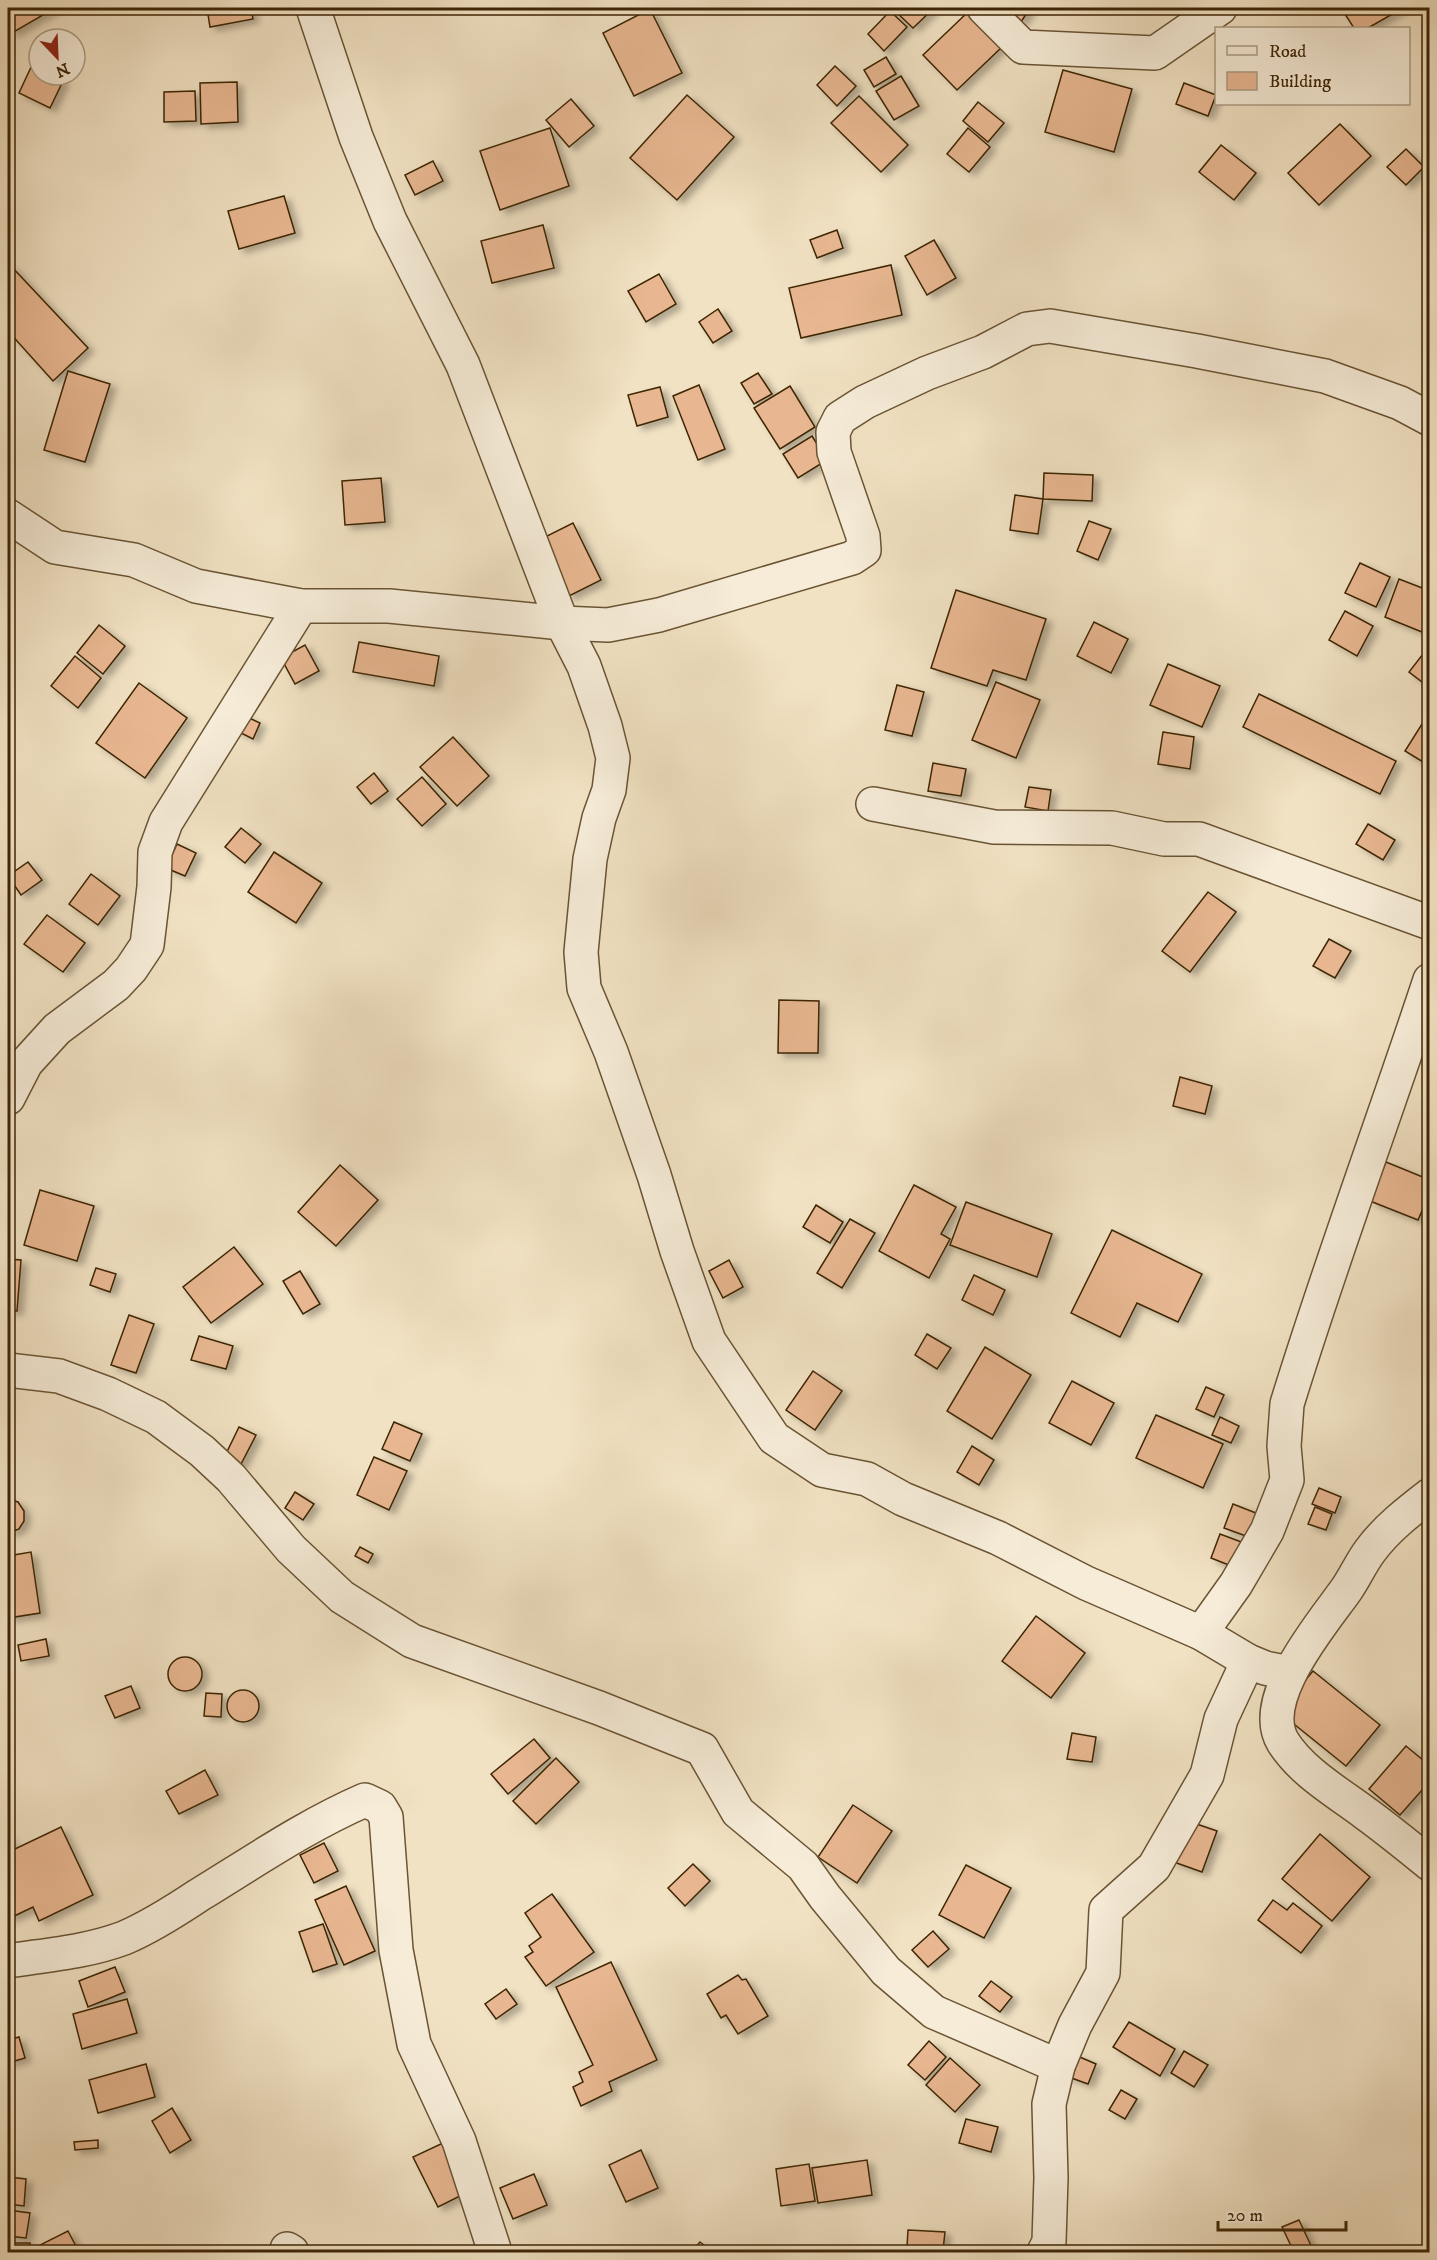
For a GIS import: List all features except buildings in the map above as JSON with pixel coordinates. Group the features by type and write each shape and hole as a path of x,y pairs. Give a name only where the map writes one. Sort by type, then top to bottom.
{"street":[{"path":"313,8 360,148 390,221 463,365 562,623 584,666 605,726 612,758 609,790 599,818 590,859 581,951 584,988 611,1053 654,1175 676,1251 709,1341 774,1438 822,1470 867,1479 903,1499 998,1538 1086,1583 1202,1633 1248,1661 1266,1668 1290,1672"},
{"path":"984,8 1023,47 1155,53 1220,8"},
{"path":"8,516 55,547 134,560 196,586 302,606 389,606 562,623 608,625 659,615 852,558 864,550 834,452 833,432 840,417 865,402 917,378 983,352 1027,329 1050,326 1209,353 1325,376 1400,403 1430,419"},
{"path":"8,1098 26,1063 41,1046 57,1029 116,985 131,969 147,945 154,887 155,852 166,822 302,606"},
{"path":"873,804 994,827 1112,828 1164,839 1199,839 1430,923"},
{"path":"1202,1633 1236,1584 1267,1531 1287,1480 1284,1446 1287,1404 1373,1141 1430,980"},
{"path":"8,1370 59,1376 108,1394 156,1417 202,1451 231,1478 291,1549 342,1597 412,1641 599,1708 702,1749 738,1812 803,1866 825,1897 886,1971 934,2012 1058,2066"},
{"path":"1430,1495 1415,1521 1370,1550 1348,1587 1290,1672 1278,1706 1277,1726 1283,1741 1302,1766 1430,1864"},
{"path":"1044,2253 1049,2242 1051,2178 1049,2104 1058,2066 1075,2025 1103,1974 1106,1910 1154,1867 1201,1785 1207,1774 1221,1719 1248,1661"},
{"path":"8,1961 93,1947 122,1938 150,1926 273,1850 350,1806 365,1800 380,1807 386,1817 396,1950 414,2044 459,2141 495,2253"}]}
